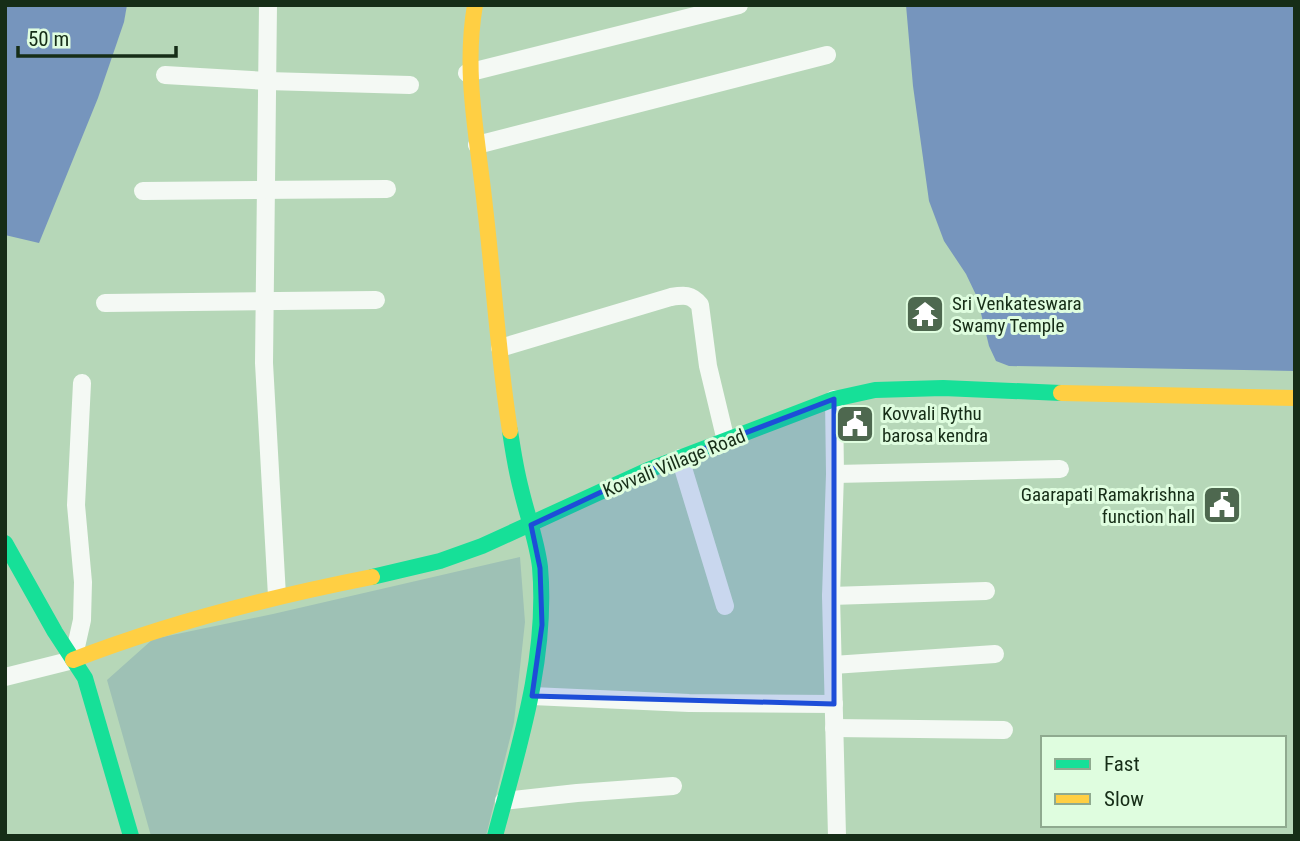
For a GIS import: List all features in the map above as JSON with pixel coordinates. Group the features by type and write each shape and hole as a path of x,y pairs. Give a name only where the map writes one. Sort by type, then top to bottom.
{"street":[{"path":"268,5 264,363 277,596"},
{"path":"475,5 470,26 467,73 518,479 540,568 542,625 532,696 495,836"},
{"path":"467,73 738,5"},
{"path":"477,145 827,55"},
{"path":"165,75 410,85"},
{"path":"143,191 387,189"},
{"path":"500,348 671,297 685,295 694,298 700,305 708,366 726,441"},
{"path":"105,303 376,300"},
{"path":"73,660 82,607 83,582 76,505 82,383"},
{"name":"Kovvali Village Road","path":"73,660 172,625 277,596 440,561 482,546 648,470 834,400 875,390 932,388 1295,398"},
{"path":"834,400 835,474 831,596 837,836"},
{"path":"680,458 725,606"},
{"path":"835,474 1060,469"},
{"path":"5,543 85,678 131,836"},
{"path":"831,596 986,592"},
{"path":"833,665 995,654"},
{"path":"5,677 73,660"},
{"path":"532,696 689,703 834,704"},
{"path":"834,728 1004,730"},
{"path":"504,801 673,786"}],"highlighted area":[{"path":"834,399 834,704 532,696 542,625 540,568 531,525 648,470"}],"water":[{"path":"5,5 127,5 124,22 98,98 39,243 5,235"},
{"path":"906,5 1295,5 1295,371 1009,366 996,361 989,346 977,297 966,274 944,241 929,201 913,86"}],"building":[{"path":"520,557 525,622 514,722 486,836 151,836 107,680 153,639"}],"traffic: fast":[{"path":"372,577 440,561 482,546 648,470 834,399 875,390 943,388 1061,393"},
{"path":"495,836 529,703 540,636 539,557 510,431"},
{"path":"5,543 55,632 85,678 131,836"}],"traffic: slow":[{"path":"475,5 471,56 473,106 510,431"},
{"path":"1061,393 1295,398"},
{"path":"73,660 221,612 372,577"}],"place":[{"name":"Sri Venkateswara Swamy Temple","path":"925,314"},
{"name":"Kovvali Rythu barosa kendra","path":"855,424"},
{"name":"Gaarapati Ramakrishna function hall","path":"1222,505"}]}
